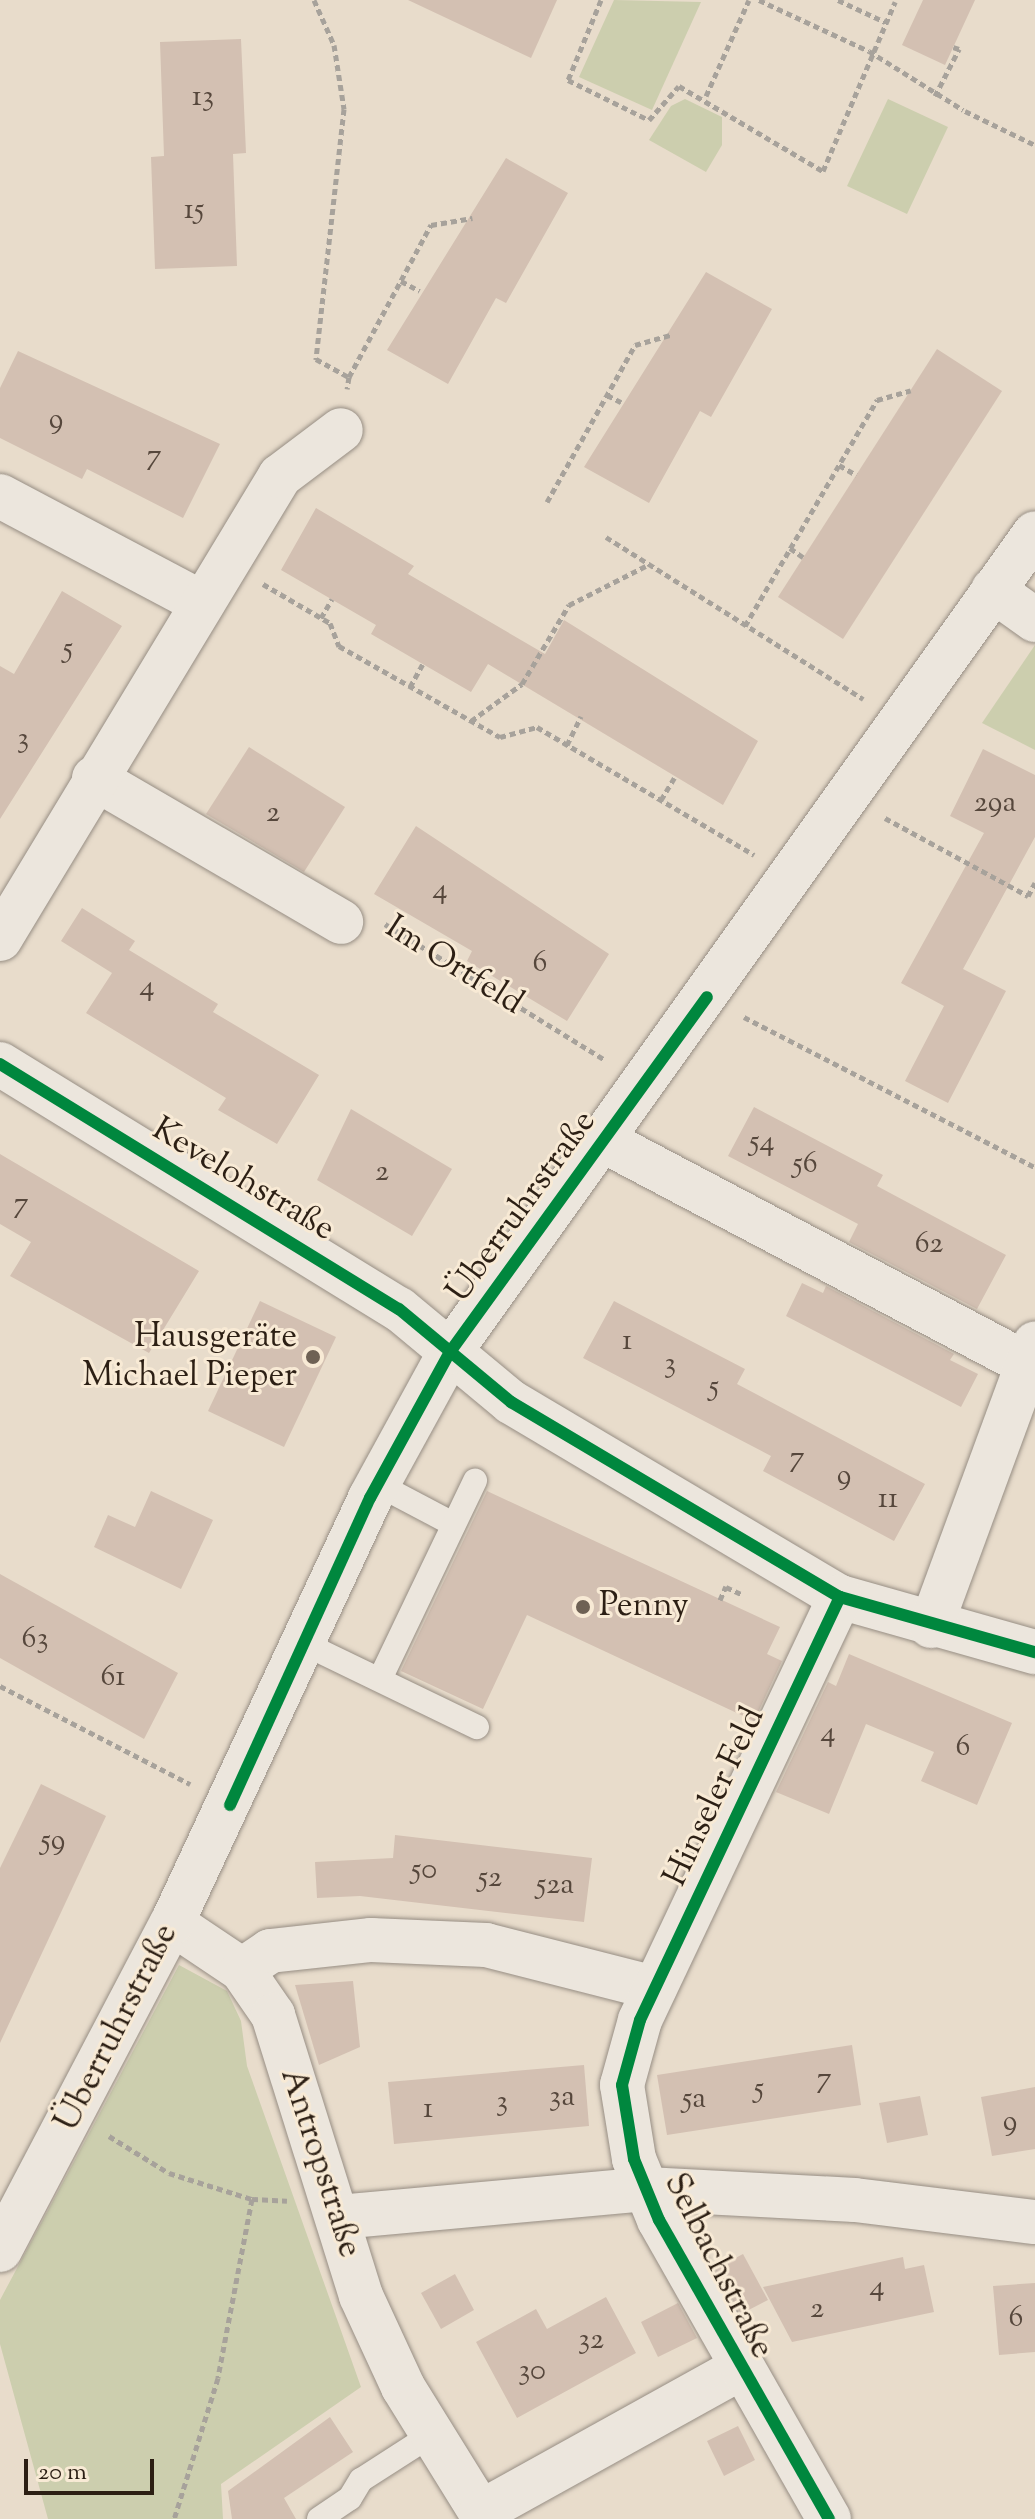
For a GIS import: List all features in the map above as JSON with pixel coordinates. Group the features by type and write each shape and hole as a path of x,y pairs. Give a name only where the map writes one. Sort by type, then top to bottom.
{"street":[{"path":"0,939 200,602 280,476 341,430"},
{"path":"0,496 200,602"},
{"name":"Überruhrstraße","path":"0,2250 172,1923 379,1485 450,1352 646,1085 786,874 901,723 1035,533"},
{"path":"993,590 1035,620"},
{"name":"Im Ortfeld","path":"94,778 341,922"},
{"name":"Kevelohstraße","path":"0,1064 399,1309 450,1352"},
{"name":"Überruhrstraße","path":"604,1141 1031,1354"},
{"path":"450,1352 511,1402 840,1597 931,1626 1035,1652"},
{"path":"931,1626 1031,1354"},
{"name":"Hinseler Feld","path":"648,2004 840,1597"},
{"name":"Antropstraße","path":"172,1923 242,1970 273,2015 339,2217 361,2296 431,2435 483,2516 739,2369"},
{"path":"242,1970 270,1951 312,1943 400,1941 486,1945 648,2004"},
{"name":"Selbachstraße","path":"648,2004 622,2085 646,2189 739,2369 829,2519"},
{"name":"Selbachstraße","path":"339,2217 646,2189 855,2200 1035,2222"}],"lane":[{"path":"380,1679 451,1523 475,1481"},
{"path":"379,1485 451,1523"},
{"path":"305,1644 477,1727"},
{"path":"319,2519 350,2498 361,2480 431,2435"}],"path":[{"path":"314,0 334,45 344,109 316,359 349,377"},
{"path":"601,0 568,80 649,120 679,86 706,96 823,171 869,51 895,2"},
{"path":"706,96 749,0"},
{"path":"759,0 869,51 935,96 1035,145"},
{"path":"838,0 885,22"},
{"path":"935,96 959,49 953,47"},
{"path":"341,430 349,377 431,225 472,218"},
{"path":"401,281 420,291"},
{"path":"547,502 635,345 671,335"},
{"path":"745,626 877,400 911,390"},
{"path":"607,395 621,402"},
{"path":"839,465 856,475"},
{"path":"606,537 646,566 901,723"},
{"path":"790,548 803,557"},
{"path":"225,562 321,618 339,646 471,721 500,737 537,727 786,874"},
{"path":"471,721 522,684 569,605 646,566"},
{"path":"321,618 332,599"},
{"path":"410,687 423,664"},
{"path":"567,745 581,716"},
{"path":"661,800 674,778"},
{"path":"851,789 895,827 1028,896 1035,883"},
{"path":"707,997 1035,1167"},
{"path":"0,1686 230,1805"},
{"path":"74,2114 169,2173 252,2199 218,2378 174,2519"}],"green space":[{"path":"614,0 701,2 652,110 579,77"},
{"path":"685,99 722,117 722,145 706,172 649,140 671,106"},
{"path":"888,99 948,127 907,214 847,186"},
{"path":"1035,645 1035,750 982,723"},
{"path":"179,1965 227,1991 241,2021 247,2066 361,2387 221,2484 223,2519 48,2519 0,2344 0,2300"}],"building":[{"path":"408,0 557,0 531,58"},
{"path":"923,0 975,0 945,65 902,45"},
{"path":"241,39 246,153 233,154 237,266 155,269 151,157 164,156 160,42"},
{"path":"506,158 568,193 506,303 496,298 448,384 387,350"},
{"path":"706,272 772,309 711,417 700,411 649,503 584,467"},
{"path":"937,349 1002,391 843,639 778,597"},
{"path":"18,351 220,444 183,518 87,469 82,479 0,438 0,388"},
{"path":"316,508 414,566 408,574 545,654 564,620 758,741 723,805 488,664 471,692 371,634 376,625 281,570"},
{"path":"62,591 122,626 0,819 0,666 14,674"},
{"path":"249,747 345,807 304,872 206,814"},
{"path":"983,749 1035,775 1035,837 963,969 1006,991 948,1103 905,1081 944,1006 901,983 984,833 950,816"},
{"path":"416,826 609,954 567,1021 467,961 472,951 374,894"},
{"path":"82,908 135,941 129,950 218,1004 213,1012 319,1075 277,1144 218,1110 226,1098 86,1013 112,973 61,941"},
{"path":"754,1107 883,1175 877,1186 1006,1255 977,1309 849,1242 858,1224 728,1156"},
{"path":"351,1109 452,1169 412,1236 317,1180"},
{"path":"0,1154 199,1271 149,1353 10,1276 31,1242 0,1224"},
{"path":"802,1283 823,1293 826,1286 954,1354 950,1360 978,1374 961,1407 786,1316"},
{"path":"260,1301 336,1337 284,1447 208,1411"},
{"path":"614,1301 745,1369 737,1384 925,1484 894,1541 763,1471 771,1456 583,1358"},
{"path":"151,1491 213,1520 181,1589 94,1547 108,1515 135,1527"},
{"name":"Penny","path":"487,1491 780,1627 767,1654 782,1661 754,1721 527,1615 483,1709 401,1671"},
{"path":"0,1574 178,1673 144,1739 0,1658"},
{"path":"849,1654 1012,1723 977,1805 921,1781 934,1752 866,1724 829,1814 776,1792 828,1682 836,1686"},
{"path":"41,1784 106,1816 0,2043 0,1868"},
{"path":"395,1835 592,1858 584,1922 360,1896 317,1898 315,1862 393,1858"},
{"path":"353,1981 360,2047 319,2065 295,1985"},
{"path":"852,2045 861,2105 667,2135 657,2075"},
{"path":"584,2065 589,2126 394,2144 388,2082"},
{"path":"1035,2087 1035,2149 992,2156 981,2097"},
{"path":"920,2096 928,2135 887,2143 879,2103"},
{"path":"743,2254 768,2300 741,2314 715,2269"},
{"path":"903,2257 905,2269 924,2265 934,2312 792,2342 763,2287"},
{"path":"455,2274 474,2310 441,2329 421,2293"},
{"path":"1035,2283 1035,2352 999,2355 993,2286"},
{"path":"606,2297 636,2353 517,2418 476,2342 536,2309 547,2329"},
{"path":"678,2303 697,2338 658,2357 641,2322"},
{"path":"330,2417 353,2452 284,2498 296,2519 232,2519 228,2491"},
{"path":"738,2426 755,2460 724,2476 707,2441"}],"cycle path":[{"path":"230,1805 370,1498 450,1352 707,997"},
{"path":"0,1064 399,1309 511,1402 840,1597 1035,1652"},
{"path":"829,2519 659,2220 634,2159 622,2085 640,2020 840,1597"}],"place":[{"name":"Hausgeräte Michael Pieper","path":"313,1357"},
{"name":"Penny","path":"583,1607"}]}
